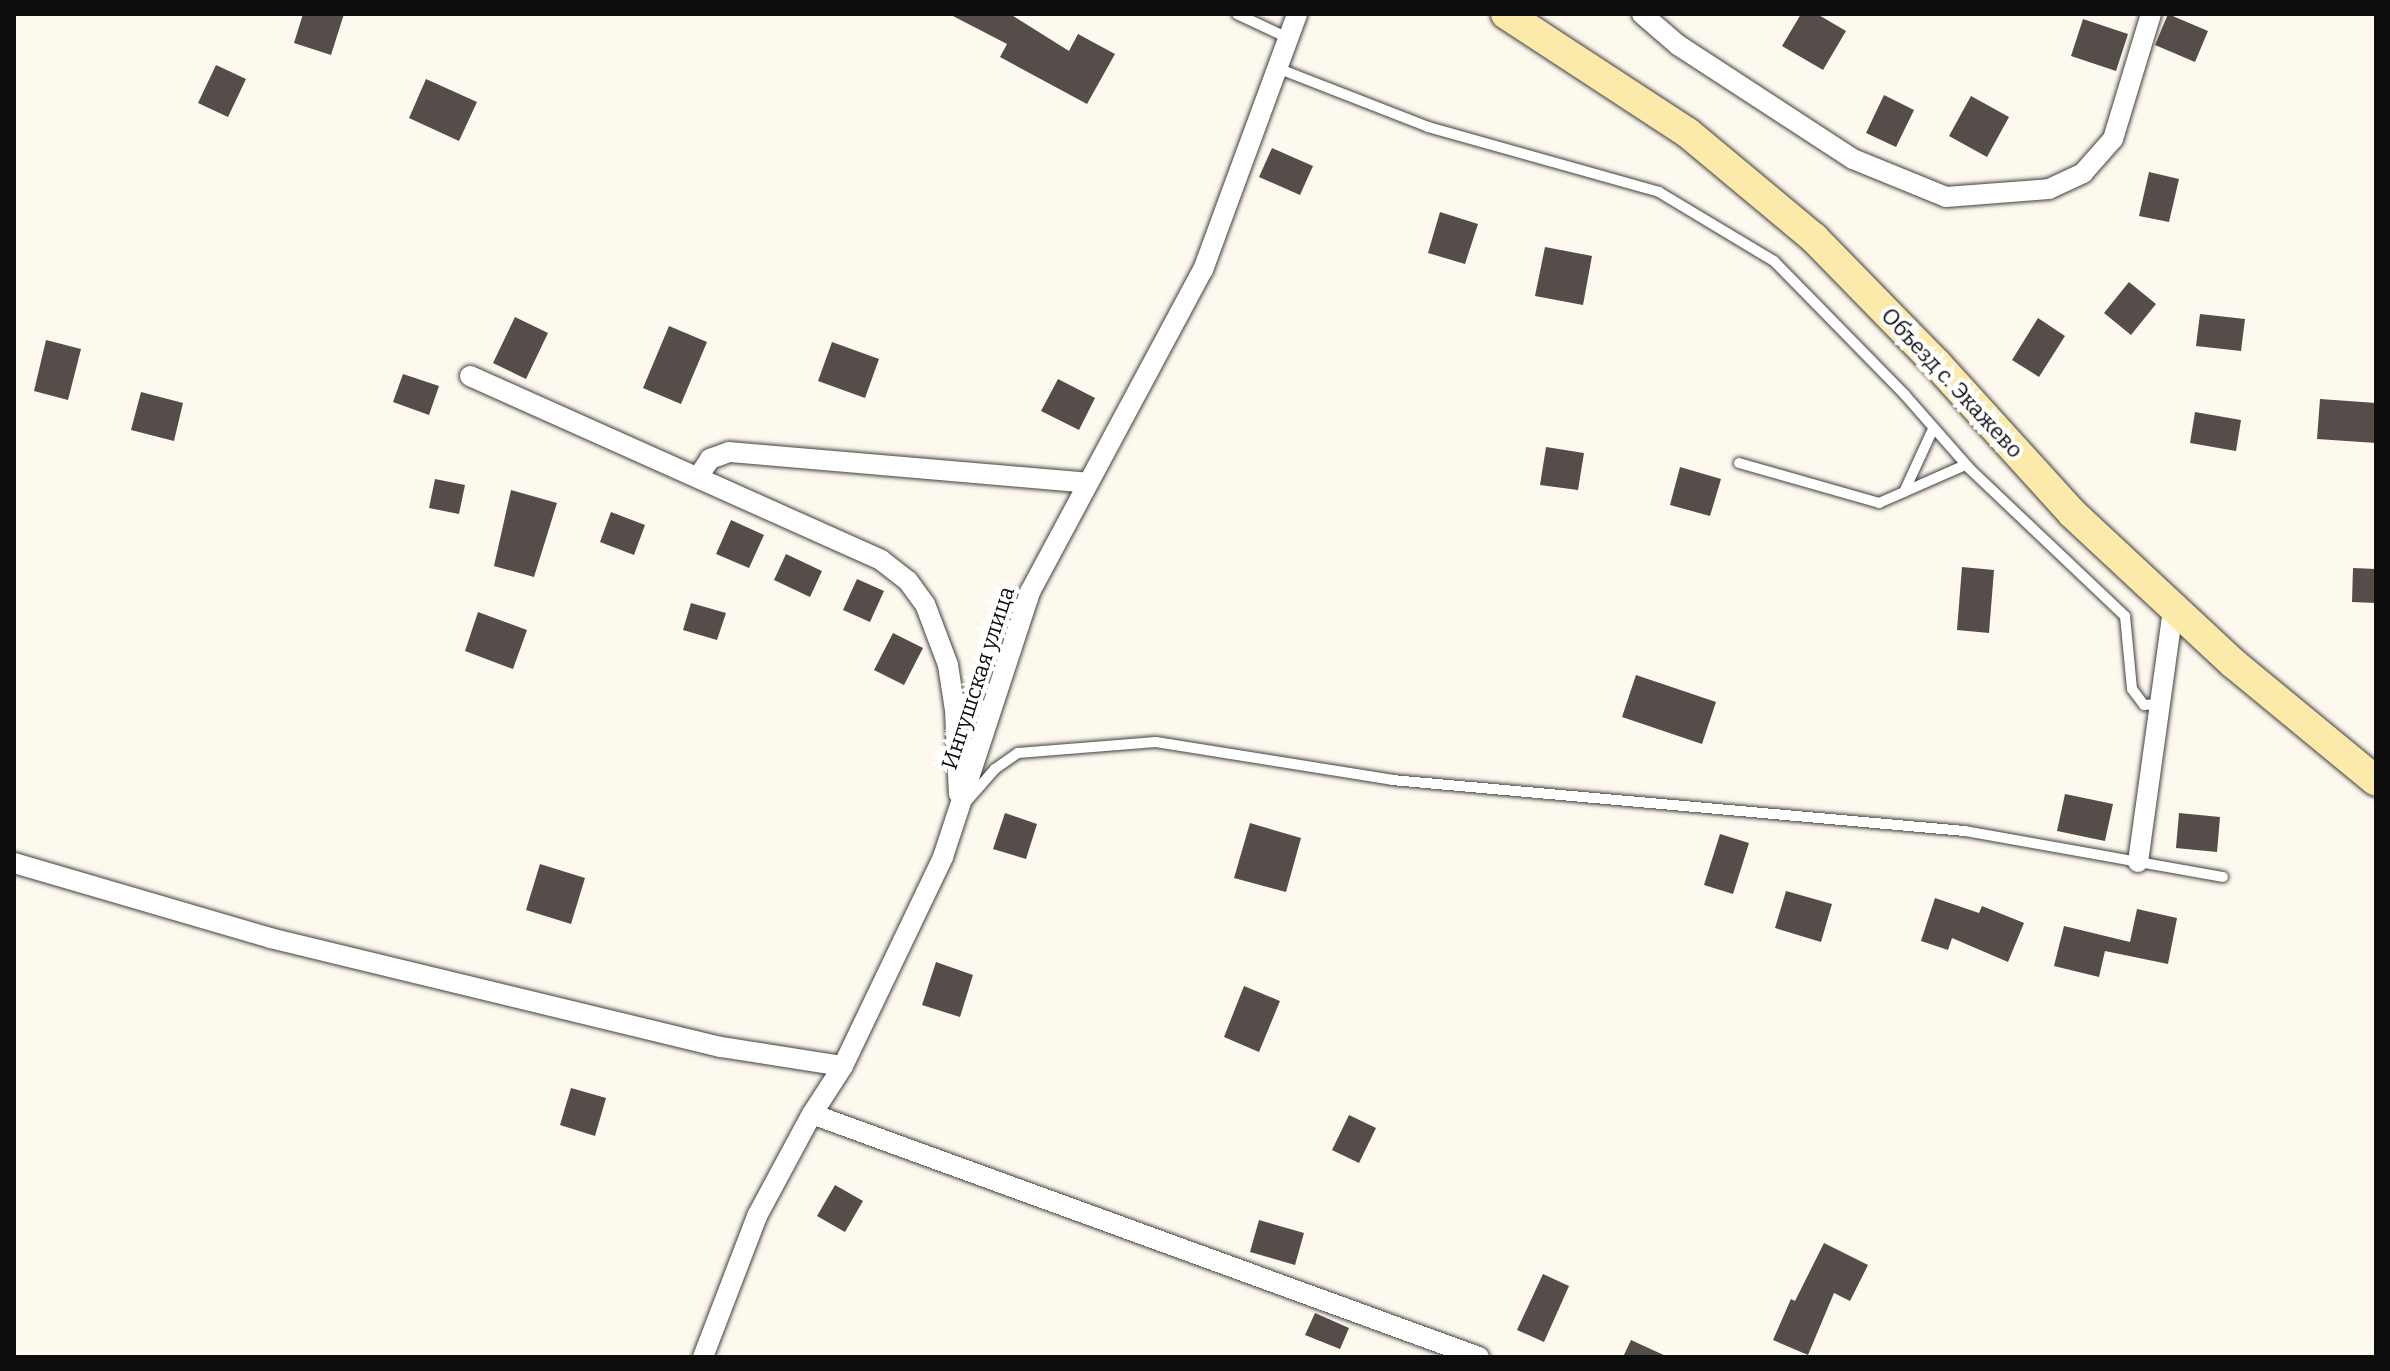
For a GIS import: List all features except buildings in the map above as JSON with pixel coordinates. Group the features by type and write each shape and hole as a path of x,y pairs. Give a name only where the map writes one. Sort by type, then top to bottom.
{"main road":[{"name":"Объезд с. Экажево","path":"1506,14 1688,133 1814,238 1937,364 2072,513 2173,609 2376,781"}],"street":[{"name":"Ингушская улица","path":"703,1357 757,1216 812,1114 843,1066 943,857 1030,592 1203,270 1297,14"},
{"path":"1642,14 1678,45 1853,159 1946,197 2049,189 2083,173 2113,139 2151,14"},
{"path":"470,376 881,560 908,581 925,604 948,665 955,710 960,810"},
{"path":"698,477 710,459 729,452 1087,483"},
{"path":"2138,862 2173,609"},
{"path":"14,863 300,945 721,1047 843,1066"},
{"path":"812,1114 1479,1357"}],"lane":[{"path":"1237,14 1288,38"},
{"path":"1277,68 1428,127 1659,192 1774,261 1905,395 1965,465 2125,616 2132,689 2144,705 2160,704"},
{"path":"1904,492 1933,429"},
{"path":"1739,463 1879,503 1965,465"},
{"path":"960,810 995,769 1018,753 1156,742 1392,780 1965,831 2223,877"}]}
